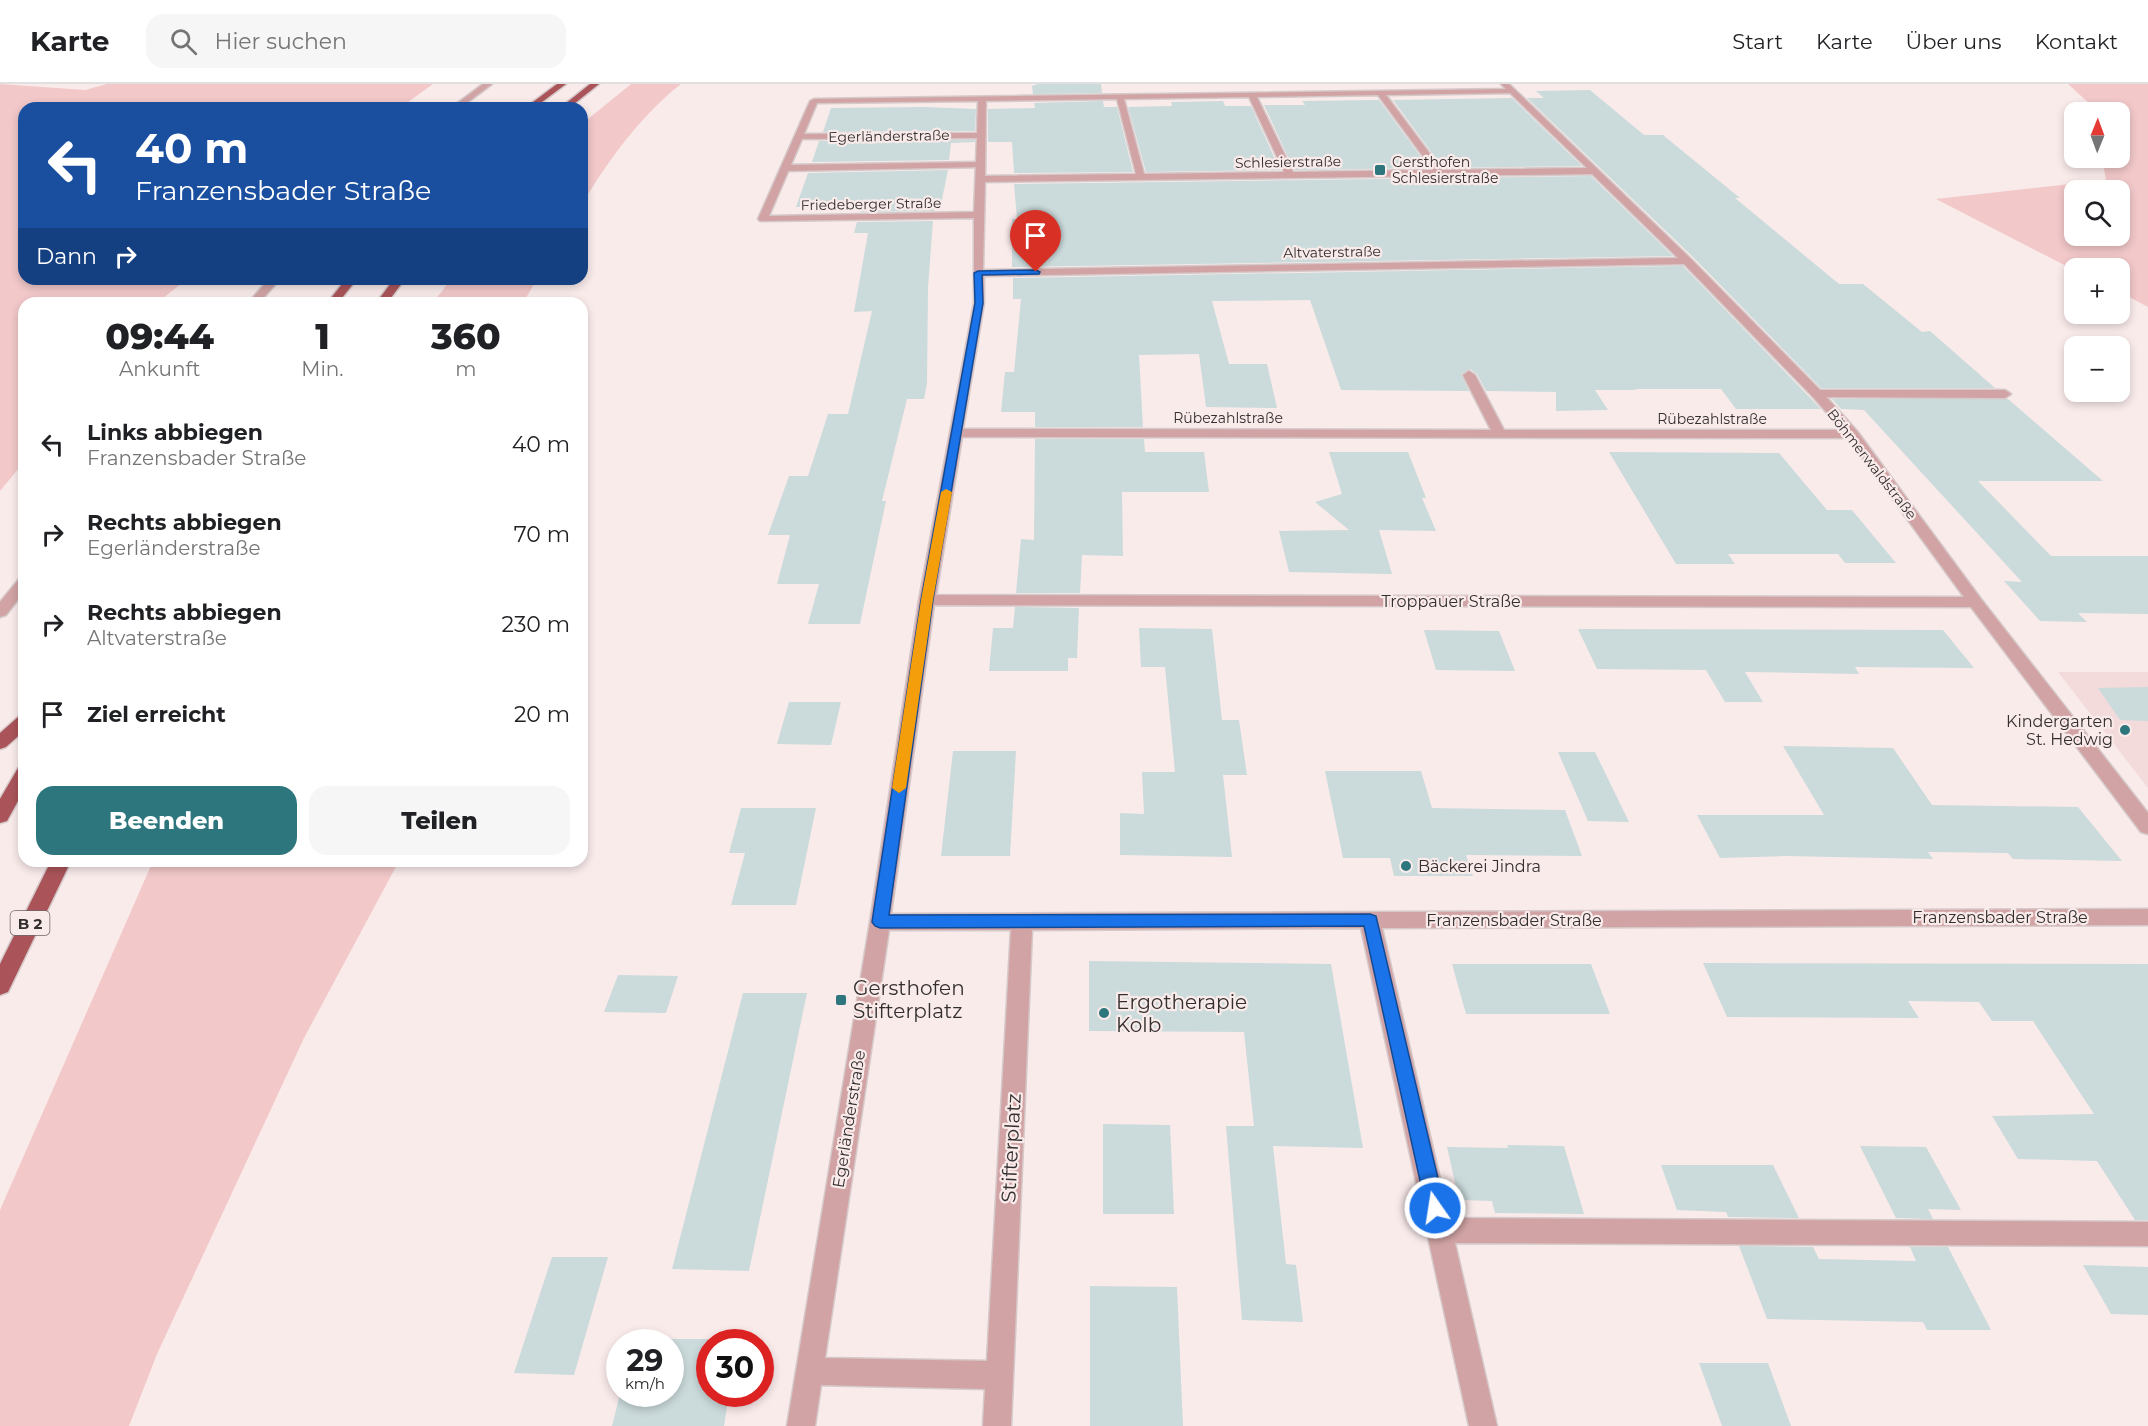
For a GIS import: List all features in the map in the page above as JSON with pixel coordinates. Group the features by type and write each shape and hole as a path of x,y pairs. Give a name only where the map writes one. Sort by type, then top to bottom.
{"highway":[{"path":"537,102 562,84"},
{"path":"572,102 596,84"},
{"path":"337,297 347,285"},
{"path":"386,297 395,285"},
{"path":"0,742 18,726"},
{"path":"0,816 18,784"},
{"name":"B 2","path":"0,986 58,867"}],"street":[{"path":"463,102 488,84"},
{"path":"786,168 814,101 1382,94 1509,88"},
{"name":"Böhmerwaldstraße","path":"1509,88 1687,261 1816,393 1852,434 1975,602 2148,827"},
{"path":"1382,94 1439,173"},
{"path":"1252,95 1290,176"},
{"path":"1120,97 1141,178"},
{"name":"Egerländerstraße","path":"801,1426 880,922 927,600 979,303 982,99"},
{"name":"Egerländerstraße","path":"799,137 980,135"},
{"name":"Schlesierstraße","path":"786,168 1141,178 1595,171"},
{"name":"Friedeberger Straße","path":"786,168 763,219 980,215"},
{"name":"Altvaterstraße","path":"978,273 1687,261"},
{"path":"258,297 270,285"},
{"path":"1469,375 1500,434"},
{"path":"1816,393 2005,394"},
{"name":"Rübezahlstraße","path":"957,433 1852,434"},
{"path":"0,612 18,590"},
{"name":"Troppauer Straße","path":"927,600 1975,602"},
{"name":"Franzensbader Straße","path":"880,922 2148,917"},
{"path":"1370,920 1483,1426"},
{"name":"Stifterplatz","path":"997,1426 1022,922"},
{"path":"1440,1230 2148,1234"},
{"path":"809,1371 999,1375"}],"shaded area":[{"path":"0,84 85,90 107,84 433,84 408,102 18,102 18,285 180,285 164,297 18,297 18,469 0,491"},
{"path":"631,84 681,84 639,124 588,195 588,119"},
{"path":"2068,84 2148,84 2148,307 2130,297 2130,258 2064,258 2064,265 1936,199 2064,185 2064,246 2130,246 2130,180 2106,180 2104,168 2130,168 2130,102 2088,102"},
{"path":"446,285 534,285 526,297 438,297"},
{"name":"Kindergarten St. Hedwig","path":"2058,672 2148,672 2148,788"},
{"path":"150,867 396,867 304,1038 157,1354 129,1426 0,1426 0,1210"}],"building":[{"path":"1038,84 1101,84 1102,93 1033,94 1032,86"},
{"path":"1590,90 1644,135 1663,135 1839,284 1863,284 1922,332 1930,331 1995,388 1821,388 1693,257 1527,98 1544,98 1536,91"},
{"path":"1512,98 1582,166 1443,168 1393,100"},
{"path":"1379,100 1429,168 1294,170 1264,105 1305,105 1302,101"},
{"path":"1103,101 1104,107 1117,107 1133,172 1014,173 1012,142 988,142 988,109 1035,108 1034,103"},
{"path":"1223,101 1225,106 1251,106 1280,170 1146,172 1128,107 1172,106 1171,102"},
{"path":"831,108 976,109 975,131 823,132"},
{"path":"975,140 975,142 951,143 949,160 812,162 819,141"},
{"path":"948,170 941,204 934,205 934,211 860,212 861,206 796,207 808,173"},
{"path":"1591,176 1673,256 1012,267 1012,219 1017,219 1014,184"},
{"path":"933,221 928,287 927,383 924,399 907,399 882,501 886,501 860,624 808,624 819,584 777,584 790,535 768,535 789,476 808,476 828,414 848,414 872,311 854,312 868,233 854,233 857,222"},
{"path":"1683,266 1821,409 1736,409 1721,389 1635,389 1595,390 1608,410 1556,411 1556,392 1486,391 1477,374 1470,369 1461,374 1469,391 1341,390 1310,300 1212,301 1229,364 1267,364 1277,408 1206,407 1199,354 1139,355 1143,427 1035,427 1035,412 1001,412 1005,372 1014,372 1021,299 1013,299 1013,278"},
{"path":"1832,399 2008,399 2103,481 1978,481 2051,556 2148,556 2148,614 2078,613 2087,622 2040,621 2004,581 2022,582 1864,410 1841,409"},
{"path":"1035,439 1144,439 1145,452 1204,452 1209,492 1122,492 1123,556 1082,555 1080,593 1016,593 1021,539 1034,540"},
{"path":"1329,452 1408,452 1426,498 1422,498 1436,531 1379,530 1392,574 1289,572 1279,531 1349,530 1315,502 1342,494"},
{"path":"1609,452 1779,453 1827,510 1852,510 1896,563 1845,563 1838,554 1728,554 1735,564 1676,564"},
{"path":"1015,607 1079,608 1077,658 1068,658 1068,671 989,671 993,628 1013,628"},
{"path":"1139,628 1212,629 1222,720 1239,720 1247,775 1223,775 1232,857 1120,855 1120,813 1144,814 1142,772 1175,772 1165,667 1141,667"},
{"path":"1578,629 1943,630 1974,668 1855,667 1859,674 1745,672 1763,702 1725,702 1706,670 1597,669"},
{"path":"1424,630 1499,631 1515,671 1436,670"},
{"path":"2148,687 2148,721 2120,720 2098,688"},
{"path":"789,702 841,702 831,745 777,744"},
{"path":"1783,746 1893,748 1932,805 2078,807 2122,861 2013,859 2008,853 1928,852 1933,859 1785,856 1720,858 1697,815 1824,815"},
{"path":"953,751 1016,751 1010,856 941,856"},
{"path":"1558,752 1595,752 1629,822 1588,821"},
{"path":"1325,771 1421,771 1432,808 1565,810 1582,856 1466,855 1473,876 1394,876 1390,858 1343,858"},
{"path":"741,808 816,808 796,905 731,905 745,853 729,853"},
{"path":"1089,961 1331,964 1363,1148 1273,1146 1286,1264 1296,1265 1303,1322 1242,1320 1226,1126 1254,1126 1244,1032 1089,1031"},
{"path":"1703,963 2148,964 2148,1220 2135,1220 2097,1161 2018,1159 1992,1116 2094,1114 2033,1021 1992,1021 1979,1002 1908,1001 1919,1018 1727,1017"},
{"path":"1452,964 1591,964 1610,1014 1466,1014"},
{"path":"618,975 678,976 666,1013 604,1012"},
{"path":"743,993 807,993 749,1271 672,1269"},
{"path":"1103,1124 1170,1125 1174,1214 1103,1214"},
{"path":"1507,1145 1564,1146 1584,1214 1495,1213 1492,1201 1459,1200 1447,1147 1508,1148"},
{"path":"1860,1146 1926,1147 1961,1210 1928,1209 1933,1219 1896,1218"},
{"path":"1661,1165 1773,1165 1799,1218 1728,1217 1726,1212 1677,1210"},
{"path":"1739,1246 1813,1247 1819,1259 1916,1261 1910,1247 1948,1247 1991,1330 1927,1330 1923,1322 1767,1319"},
{"path":"552,1257 608,1257 574,1375 514,1373"},
{"path":"2083,1265 2148,1267 2148,1315 2111,1314"},
{"path":"1090,1286 1177,1287 1183,1426 1090,1426"},
{"path":"684,1339 696,1339 696,1407 727,1407 724,1426 612,1426 617,1407 684,1407"},
{"path":"1699,1363 1768,1363 1791,1426 1722,1426"}],"slow traffic":[{"path":"899,788 927,600 946,492"}],"place":[{"name":"Gersthofen Schlesierstraße","path":"1380,170"},
{"name":"Kindergarten St. Hedwig","path":"2125,730"},
{"name":"Bäckerei Jindra","path":"1406,866"},
{"name":"Gersthofen Stifterplatz","path":"841,1000"},
{"name":"Ergotherapie Kolb","path":"1104,1013"}],"route":[{"path":"1036,272 978,273 979,303 927,600 880,922 1370,920 1435,1208"}]}
